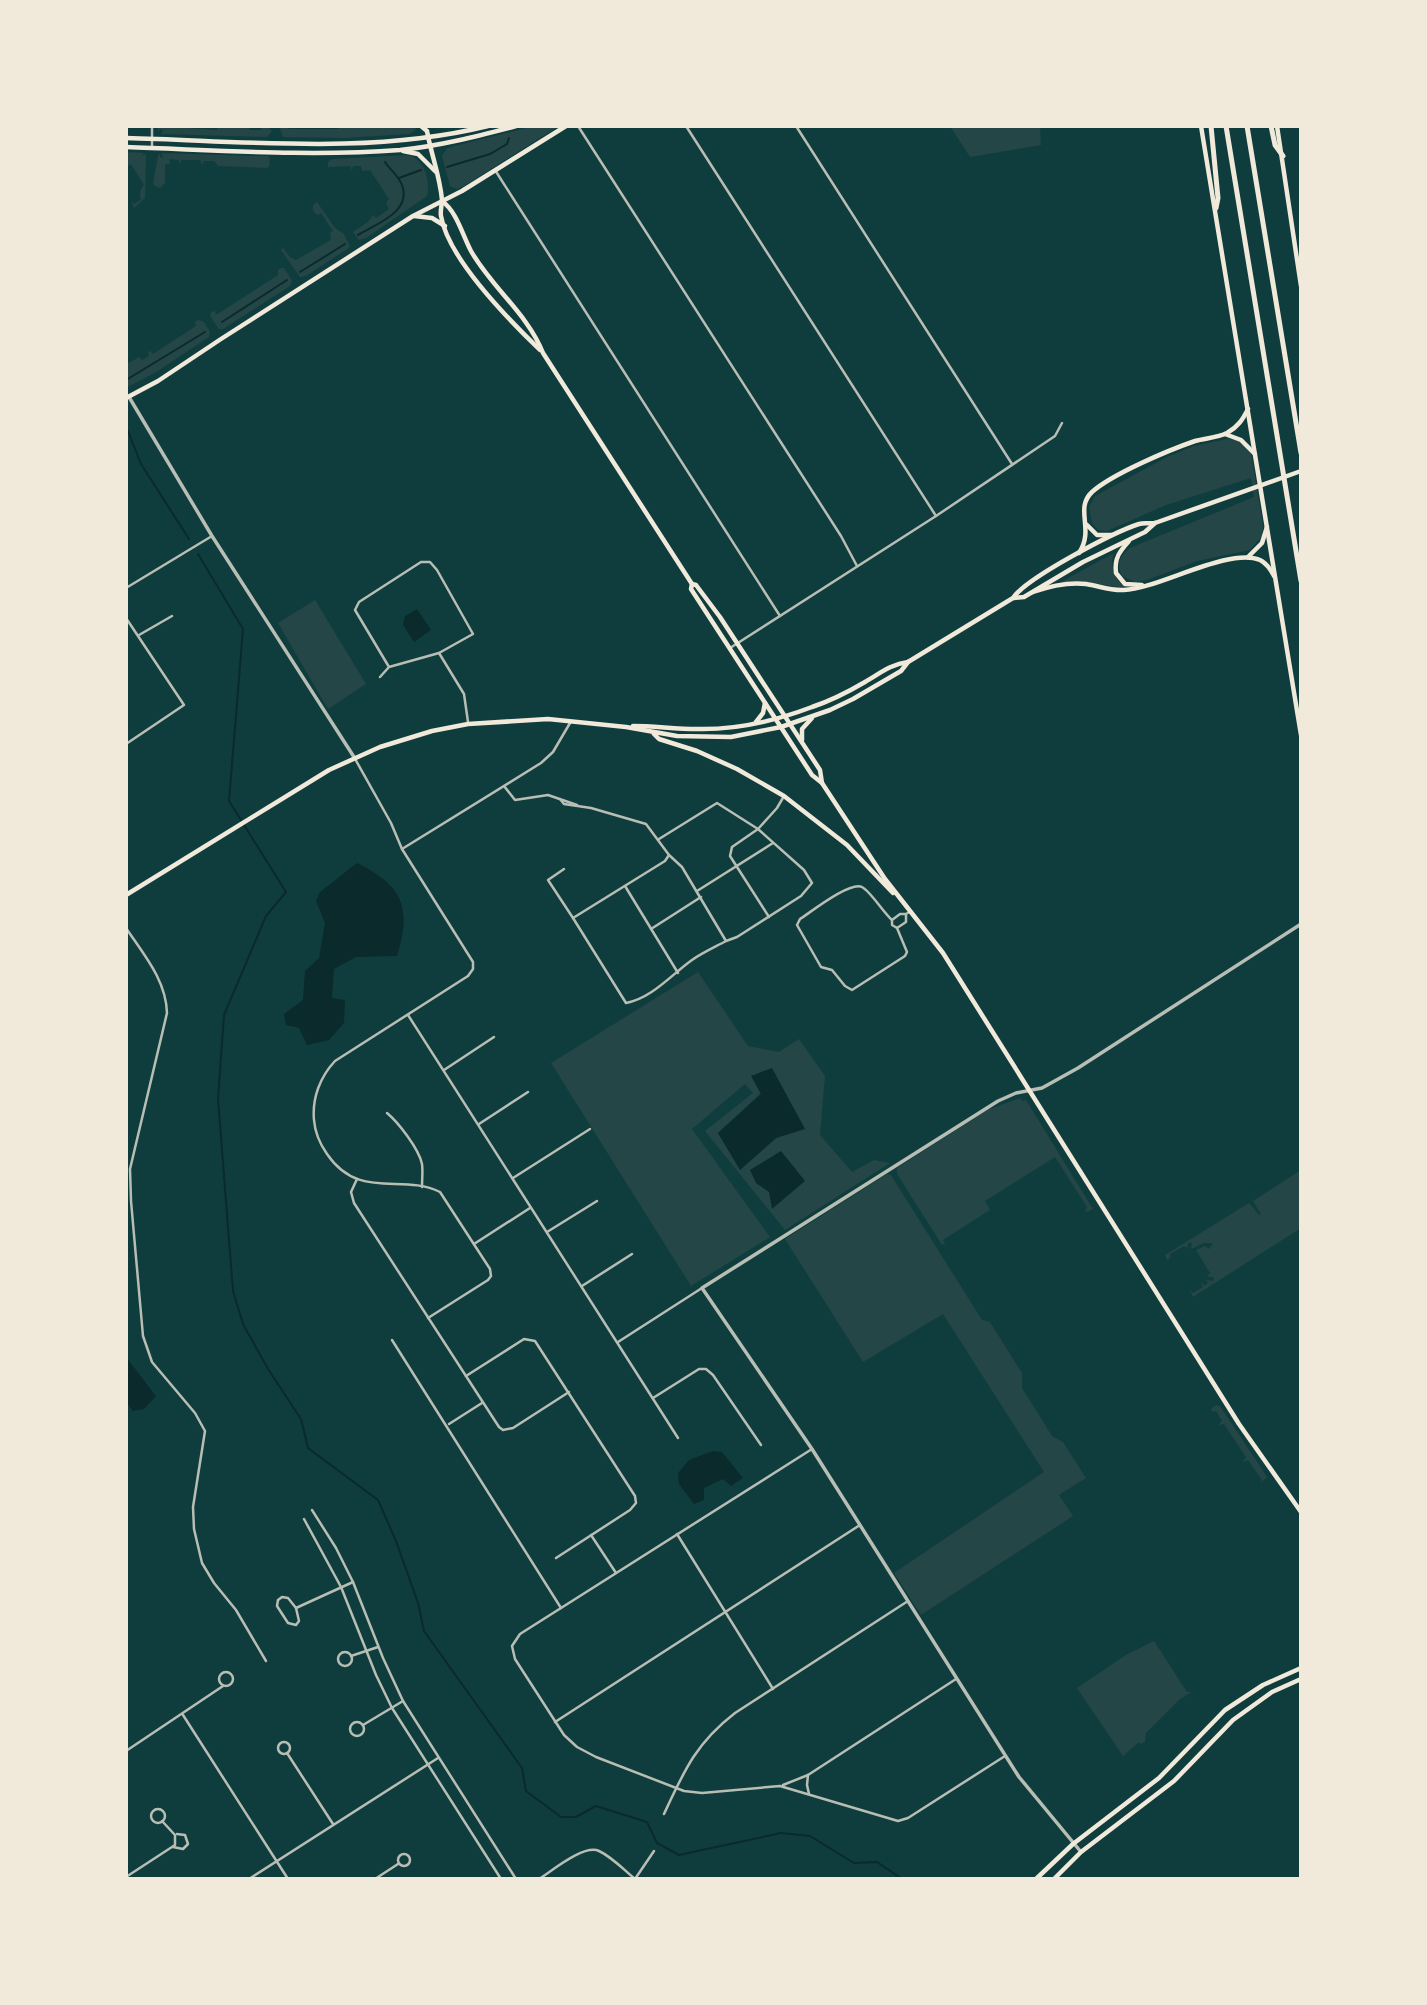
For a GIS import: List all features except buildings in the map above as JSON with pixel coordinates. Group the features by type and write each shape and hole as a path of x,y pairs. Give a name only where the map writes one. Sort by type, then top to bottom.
{"highway":[{"path":"1212,126 1218,198 1216,208"},
{"path":"1226,126 1301,581"},
{"path":"1247,126 1301,453"},
{"path":"1270,126 1275,145 1283,156"}],"main road":[{"path":"421,126 429,128 428,137 442,201 441,216 474,279 543,353 692,584 696,585 738,643 786,716 820,771 822,783"},
{"path":"126,138 321,144 428,137 488,126"},
{"path":"126,147 323,153 399,150 430,146 516,126"},
{"path":"128,398 179,368 221,338 413,216 566,126"},
{"path":"1201,126 1301,735"},
{"path":"1277,126 1301,286"},
{"path":"399,150 418,155 436,172"},
{"path":"442,201 452,208 472,254 536,334 543,353"},
{"path":"413,216 432,218 445,227"},
{"path":"1078,554 1086,540 1084,506 1090,494 1102,485 1175,448 1224,434 1239,424 1248,408"},
{"path":"1224,434 1241,440 1256,456"},
{"path":"1013,598 1018,590 1116,535 1301,471"},
{"path":"126,895 316,777 354,757 420,735 468,724 530,719 572,720 625,727 653,734 697,738 731,737 781,727 814,716 872,689 901,671 908,662 1013,598 1024,597 1083,562 1145,532 1156,523"},
{"path":"1087,525 1097,535 1116,535"},
{"path":"1247,558 1262,543 1268,525"},
{"path":"1132,538 1119,551 1116,573 1125,584 1150,584"},
{"path":"1033,592 1068,584 1122,590 1205,566 1247,558 1260,561 1277,580"},
{"path":"692,584 691,589 812,775 822,783 909,913 943,953 1239,1424 1301,1513"},
{"path":"625,727 697,729 754,724 776,719 849,691 896,663 908,662"},
{"path":"754,724 763,713 765,702"},
{"path":"802,741 802,729 814,716"},
{"path":"653,734 659,739 697,751 737,769 784,796 847,845 885,887 900,898"},
{"path":"1038,1878 1073,1844 1159,1778 1226,1710 1263,1685 1301,1668"},
{"path":"1054,1879 1081,1852 1167,1788 1233,1720 1272,1692 1301,1679"},
{"path":"1226,1710 1233,1720"},
{"path":"1159,1778 1167,1788"}],"street":[{"path":"152,126 152,148"},
{"path":"578,126 841,536 857,566"},
{"path":"686,126 936,516"},
{"path":"796,126 1012,464"},
{"path":"495,170 780,616"},
{"path":"128,398 212,536 354,757 391,823 402,849 471,959 472,969 468,976 335,1061 323,1077 316,1093 313,1111 314,1126 320,1142 332,1161 357,1179 436,1189 444,1195 490,1269 491,1276 428,1318"},
{"path":"730,648 1055,436 1062,423"},
{"path":"126,588 212,536"},
{"path":"380,677 389,667 439,653 473,634 430,562 421,562 359,602 355,610 389,667"},
{"path":"138,636 172,616"},
{"path":"126,618 184,705 126,744"},
{"path":"439,653 464,694 468,724"},
{"path":"402,849 549,756 572,720"},
{"path":"504,786 515,800 548,794 646,824 669,855 682,867 726,941"},
{"path":"769,917 730,856 732,847 758,829 784,796"},
{"path":"564,869 548,880 625,1003 648,993 692,960 769,917 801,896 813,883 804,870 758,829 717,803 659,839"},
{"path":"697,891 773,843"},
{"path":"573,918 665,861 669,855"},
{"path":"625,886 678,972"},
{"path":"856,886 863,888 892,920 892,925 897,928 906,947 905,956 852,990 845,986 832,970 821,967 797,925 800,919 842,891 856,886"},
{"path":"651,929 701,897"},
{"path":"892,920 900,914 909,913 906,922 897,928"},
{"path":"618,1342 998,1101 1016,1093 1042,1088 1078,1068 1301,924"},
{"path":"126,928 160,980 166,998 167,1013 130,1169 135,1261 144,1344 152,1362 204,1427 205,1440 194,1507 198,1554 206,1571 232,1603 266,1661"},
{"path":"408,1014 678,1438"},
{"path":"444,1070 494,1037"},
{"path":"479,1124 528,1092"},
{"path":"387,1112 420,1158 422,1187"},
{"path":"513,1178 590,1129"},
{"path":"357,1179 351,1192 354,1203 497,1425 503,1430 513,1428 569,1392"},
{"path":"547,1232 597,1200"},
{"path":"474,1244 531,1208"},
{"path":"582,1286 632,1254"},
{"path":"702,1288 812,1449 1005,1756 1028,1790 1081,1852"},
{"path":"466,1376 521,1341 531,1338 569,1392 635,1500 635,1505 630,1510 556,1558"},
{"path":"392,1340 561,1608"},
{"path":"653,1398 699,1369 706,1370 761,1445"},
{"path":"449,1424 482,1403"},
{"path":"812,1449 520,1634 512,1646 513,1656 570,1742 586,1752 676,1788 702,1793 780,1786 808,1775 956,1679"},
{"path":"312,1510 353,1582 403,1701 516,1879"},
{"path":"304,1520 341,1587 392,1708 501,1879"},
{"path":"555,1722 860,1525"},
{"path":"677,1534 773,1689"},
{"path":"592,1535 616,1573"},
{"path":"296,1608 353,1582"},
{"path":"282,1597 288,1598 296,1608 299,1621 296,1625 291,1625 277,1606 278,1600 282,1597"},
{"path":"664,1814 694,1754 716,1728 908,1601"},
{"path":"351,1656 378,1646"},
{"path":"126,1751 223,1686 230,1685 233,1682 232,1675 228,1672 221,1674 219,1678 223,1686"},
{"path":"363,1726 403,1701"},
{"path":"183,1715 288,1879"},
{"path":"287,1753 333,1824"},
{"path":"780,1786 898,1821 908,1818 1005,1756"},
{"path":"249,1879 438,1758"},
{"path":"808,1775 809,1794"},
{"path":"126,1877 173,1847 186,1847 188,1842 185,1835 175,1835 162,1821"},
{"path":"173,1847 175,1835"},
{"path":"539,1879 589,1850 600,1852 635,1879 654,1851"},
{"path":"375,1879 399,1863"}],"shaded area":[{"path":"157,126 217,130 218,126 249,126 250,130 261,130 262,126 267,126 272,131 267,137 161,134 163,130 160,129 159,132"},
{"path":"279,126 289,129 338,129 342,126 416,126 416,130 413,127 415,131 409,134 344,138 283,137"},
{"path":"534,126 559,126 464,186 457,189 450,186 442,156 447,148"},
{"path":"950,126 1040,126 1041,145 970,157"},
{"path":"126,152 144,153 141,157 145,154 146,157 145,198 134,208 131,202 134,204 141,200 140,192 144,185 131,164 126,167"},
{"path":"161,153 268,156 270,159 269,167 266,168 218,166 214,161 204,161 202,165 200,160 181,160 181,164 178,160 169,159 170,164 165,164 165,183 160,188 153,183 158,156 160,154 161,158 163,157"},
{"path":"407,155 418,160 425,171 427,196 366,238 359,240 353,232 373,215 376,218 389,209 386,203 389,199 370,170 362,171 361,166 353,166 352,171 350,166 328,169 328,162 332,159"},
{"path":"317,202 335,228 344,234 350,247 306,276 300,277 281,250 283,248 296,260 331,240 330,233 333,231 321,213 317,215 313,210 313,205"},
{"path":"281,268 284,268 292,281 290,286 219,329 210,316 211,312 215,311 216,315 278,275"},
{"path":"195,322 204,322 210,332 209,337 126,388 126,360 129,363 139,357 142,360 149,356 150,351 153,354 196,326"},
{"path":"1227,439 1240,443 1251,453 1263,525 1262,536 1250,550 1197,561 1147,580 1135,582 1122,576 1120,560 1130,548 1254,497 1251,478 1166,505 1107,531 1098,530 1092,523 1089,507 1095,496 1167,457 1194,446"},
{"path":"1114,553 1114,573 1126,588 1082,582 1059,583"},
{"path":"315,600 366,684 328,709 278,623"},
{"path":"417,609 431,630 414,642 403,625 405,616"},
{"path":"357,863 385,880 400,900 404,924 397,956 356,957 334,969 332,998 345,1000 344,1023 329,1040 307,1045 299,1028 286,1025 284,1014 303,1000 305,971 319,958 325,923 316,901 320,892"},
{"path":"698,972 748,1046 779,1052 799,1039 825,1076 820,1135 852,1172 874,1160 890,1163 785,1230 705,1131 753,1093 745,1084 692,1129 770,1237 691,1286 551,1063","holes":["761,1093 776,1138 740,1169 718,1133"]},
{"path":"772,1068 805,1129 776,1138 740,1170 718,1133 761,1094 751,1076"},
{"path":"1020,1098 1022,1101 1026,1100 1093,1209 1085,1211 1087,1207 1055,1157 985,1201 990,1210 943,1240 945,1244 942,1245 897,1174 897,1168 987,1110"},
{"path":"781,1151 805,1181 772,1209 769,1192 756,1183 750,1170"},
{"path":"1301,1170 1301,1228 1193,1297 1190,1290 1193,1293 1203,1287 1201,1282 1205,1286 1208,1283 1206,1280 1213,1281 1214,1278 1207,1276 1210,1273 1196,1250 1205,1246 1209,1249 1213,1243 1204,1243 1191,1249 1192,1243 1189,1242 1187,1248 1184,1246 1170,1254 1172,1259 1169,1255 1170,1259 1167,1260 1165,1255 1249,1203 1261,1214 1253,1201"},
{"path":"887,1174 891,1175 982,1320 990,1322 1022,1373 1022,1388 1052,1436 1063,1442 1086,1478 1059,1495 1073,1516 921,1615 894,1573 1044,1472 943,1314 863,1362 785,1239"},
{"path":"126,1357 156,1396 144,1409 133,1411 126,1402"},
{"path":"1216,1405 1220,1406 1267,1477 1260,1484 1262,1480 1248,1460 1243,1462 1246,1457 1224,1424 1218,1425 1222,1421 1216,1411 1212,1412 1211,1409"},
{"path":"713,1451 722,1452 743,1478 731,1486 723,1479 704,1488 704,1500 694,1504 679,1484 678,1473 689,1460"},
{"path":"1154,1641 1187,1692 1191,1692 1179,1700 1146,1733 1145,1742 1139,1742 1123,1756 1077,1688 1126,1655"}],"waterway":[{"path":"447,167 490,154 507,144 509,138"},
{"path":"358,235 390,216 402,203 402,185 385,162"},
{"path":"399,178 421,170"},
{"path":"300,272 345,244"},
{"path":"222,322 287,280"},
{"path":"126,380 205,332"},
{"path":"126,426 141,464 189,539"},
{"path":"198,554 243,629 229,801 286,892 266,916 224,1015 218,1099 233,1291 243,1324 268,1369 301,1419 308,1448 378,1500 418,1603 424,1631 522,1768 526,1791 561,1817 576,1817 596,1806 647,1822 657,1843 679,1855 781,1833 810,1836 854,1863 877,1862 902,1879"}]}
